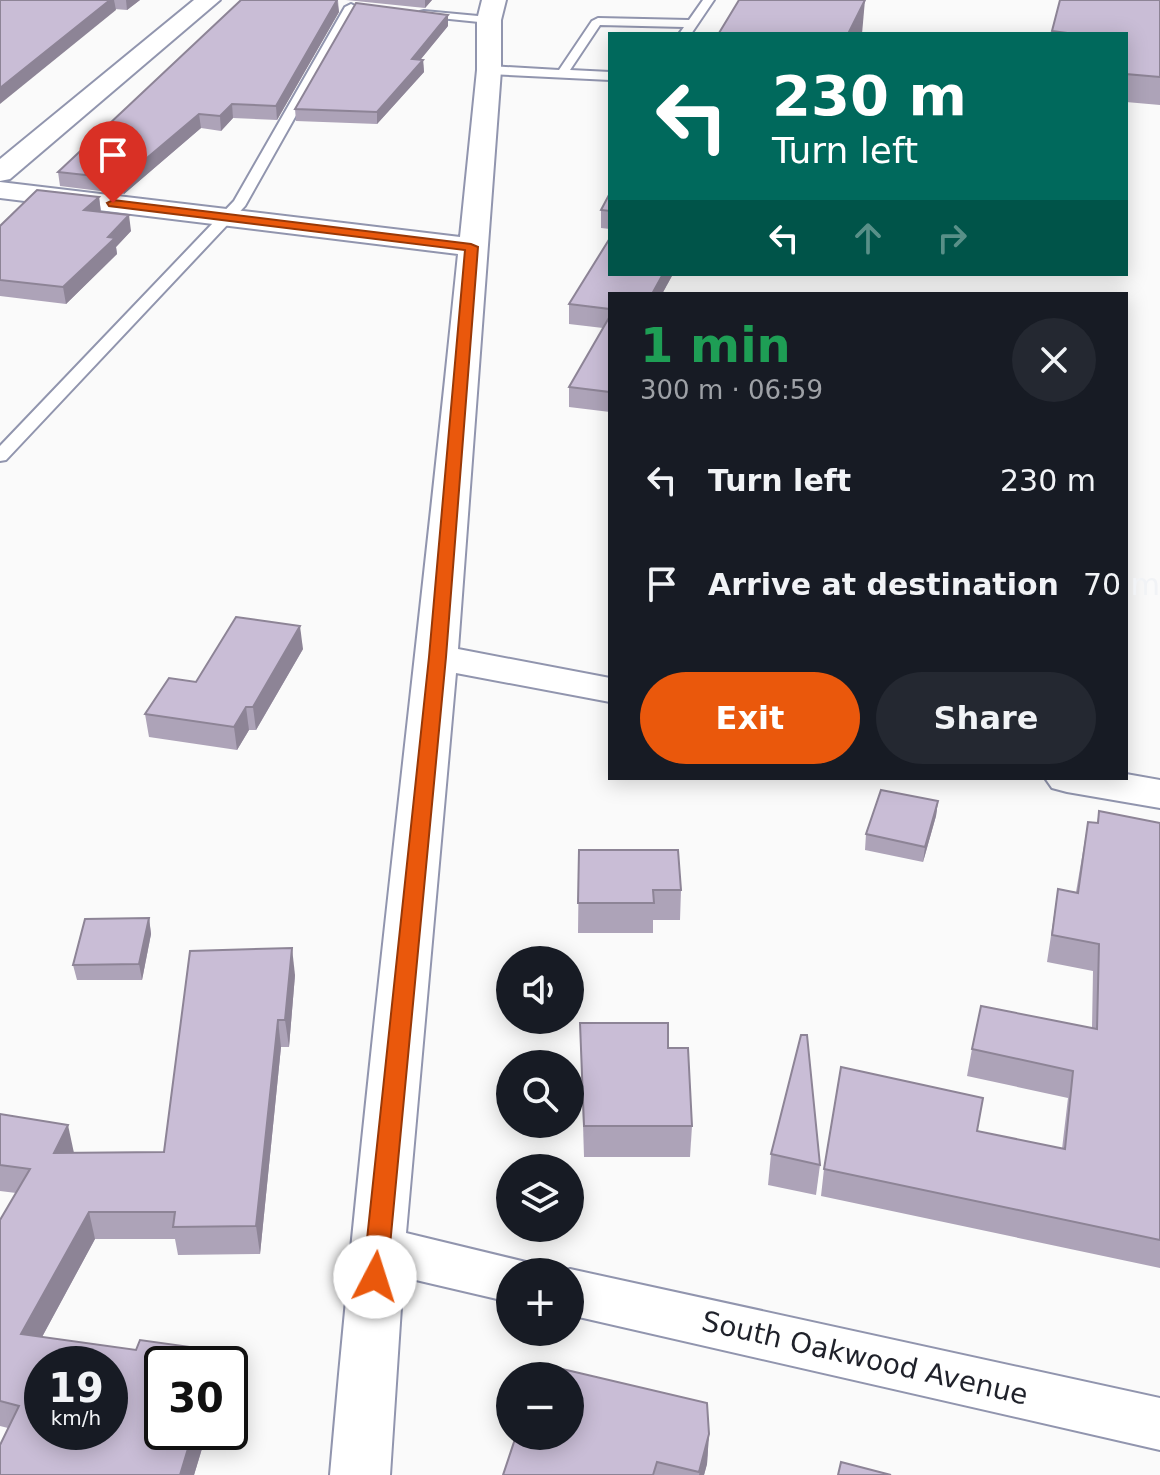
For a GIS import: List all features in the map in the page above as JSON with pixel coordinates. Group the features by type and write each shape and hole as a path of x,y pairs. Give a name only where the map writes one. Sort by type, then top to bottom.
{"street":[{"path":"0,173 208,0"},
{"path":"360,1475 377,1249 437,657 489,70 491,10"},
{"path":"0,190 471,247"},
{"path":"437,657 608,690"},
{"path":"1079,780 1160,794"},
{"path":"377,1249 496,1276"},
{"name":"South Oakwood Avenue","path":"584,1295 1160,1424"}],"lane":[{"path":"564,71 596,23 602,20 688,29 709,0"},
{"path":"0,456 240,203 344,6 366,8"},
{"path":"412,13 491,10"},
{"path":"489,70 564,71 608,76"}],"building":[{"path":"0,0 110,0 0,88"},
{"path":"241,0 337,0 276,106 232,104 220,116 199,114 122,179 58,172"},
{"path":"739,0 865,0 849,32 720,32"},
{"path":"1060,0 1160,0 1160,77 1128,74 1128,32 1052,31"},
{"path":"356,3 448,15 412,59 423,60 377,112 295,109"},
{"path":"37,190 99,197 84,210 129,215 108,237 115,238 63,287 0,280 0,226"},
{"path":"608,197 608,211 601,210"},
{"path":"608,241 608,276 662,276 653,292 608,292 608,309 569,304"},
{"path":"608,319 608,392 569,387"},
{"path":"236,617 300,626 253,707 246,707 234,727 145,714 169,678 196,682"},
{"path":"881,790 938,801 925,847 866,834"},
{"path":"1099,811 1160,823 1160,1240 824,1169 841,1067 983,1098 977,1131 1065,1149 1073,1071 972,1049 981,1006 1097,1029 1099,944 1052,935 1058,889 1078,893 1088,822 1098,823"},
{"path":"579,850 678,850 681,890 653,890 654,903 578,903"},
{"path":"149,918 139,964 73,965 85,919"},
{"path":"292,948 285,1020 278,1020 256,1226 173,1227 175,1212 89,1212 21,1334 107,1346 24,1346 24,1450 128,1450 128,1349 136,1350 140,1340 183,1346 144,1346 144,1450 188,1450 180,1475 0,1475 0,1445 19,1406 0,1401 0,1220 30,1169 0,1165 0,1114 68,1125 54,1153 164,1152 190,951"},
{"path":"584,1023 668,1023 668,1048 688,1048 692,1126 584,1126 584,1050 581,1050"},
{"path":"801,1035 807,1035 820,1165 771,1154"},
{"path":"584,1374 707,1403 709,1434 699,1472 657,1462 653,1475 503,1475 511,1450 584,1450"},
{"path":"841,1462 891,1475 838,1475"}],"route":[{"path":"113,203 471,247 437,657 375,1277"}]}
